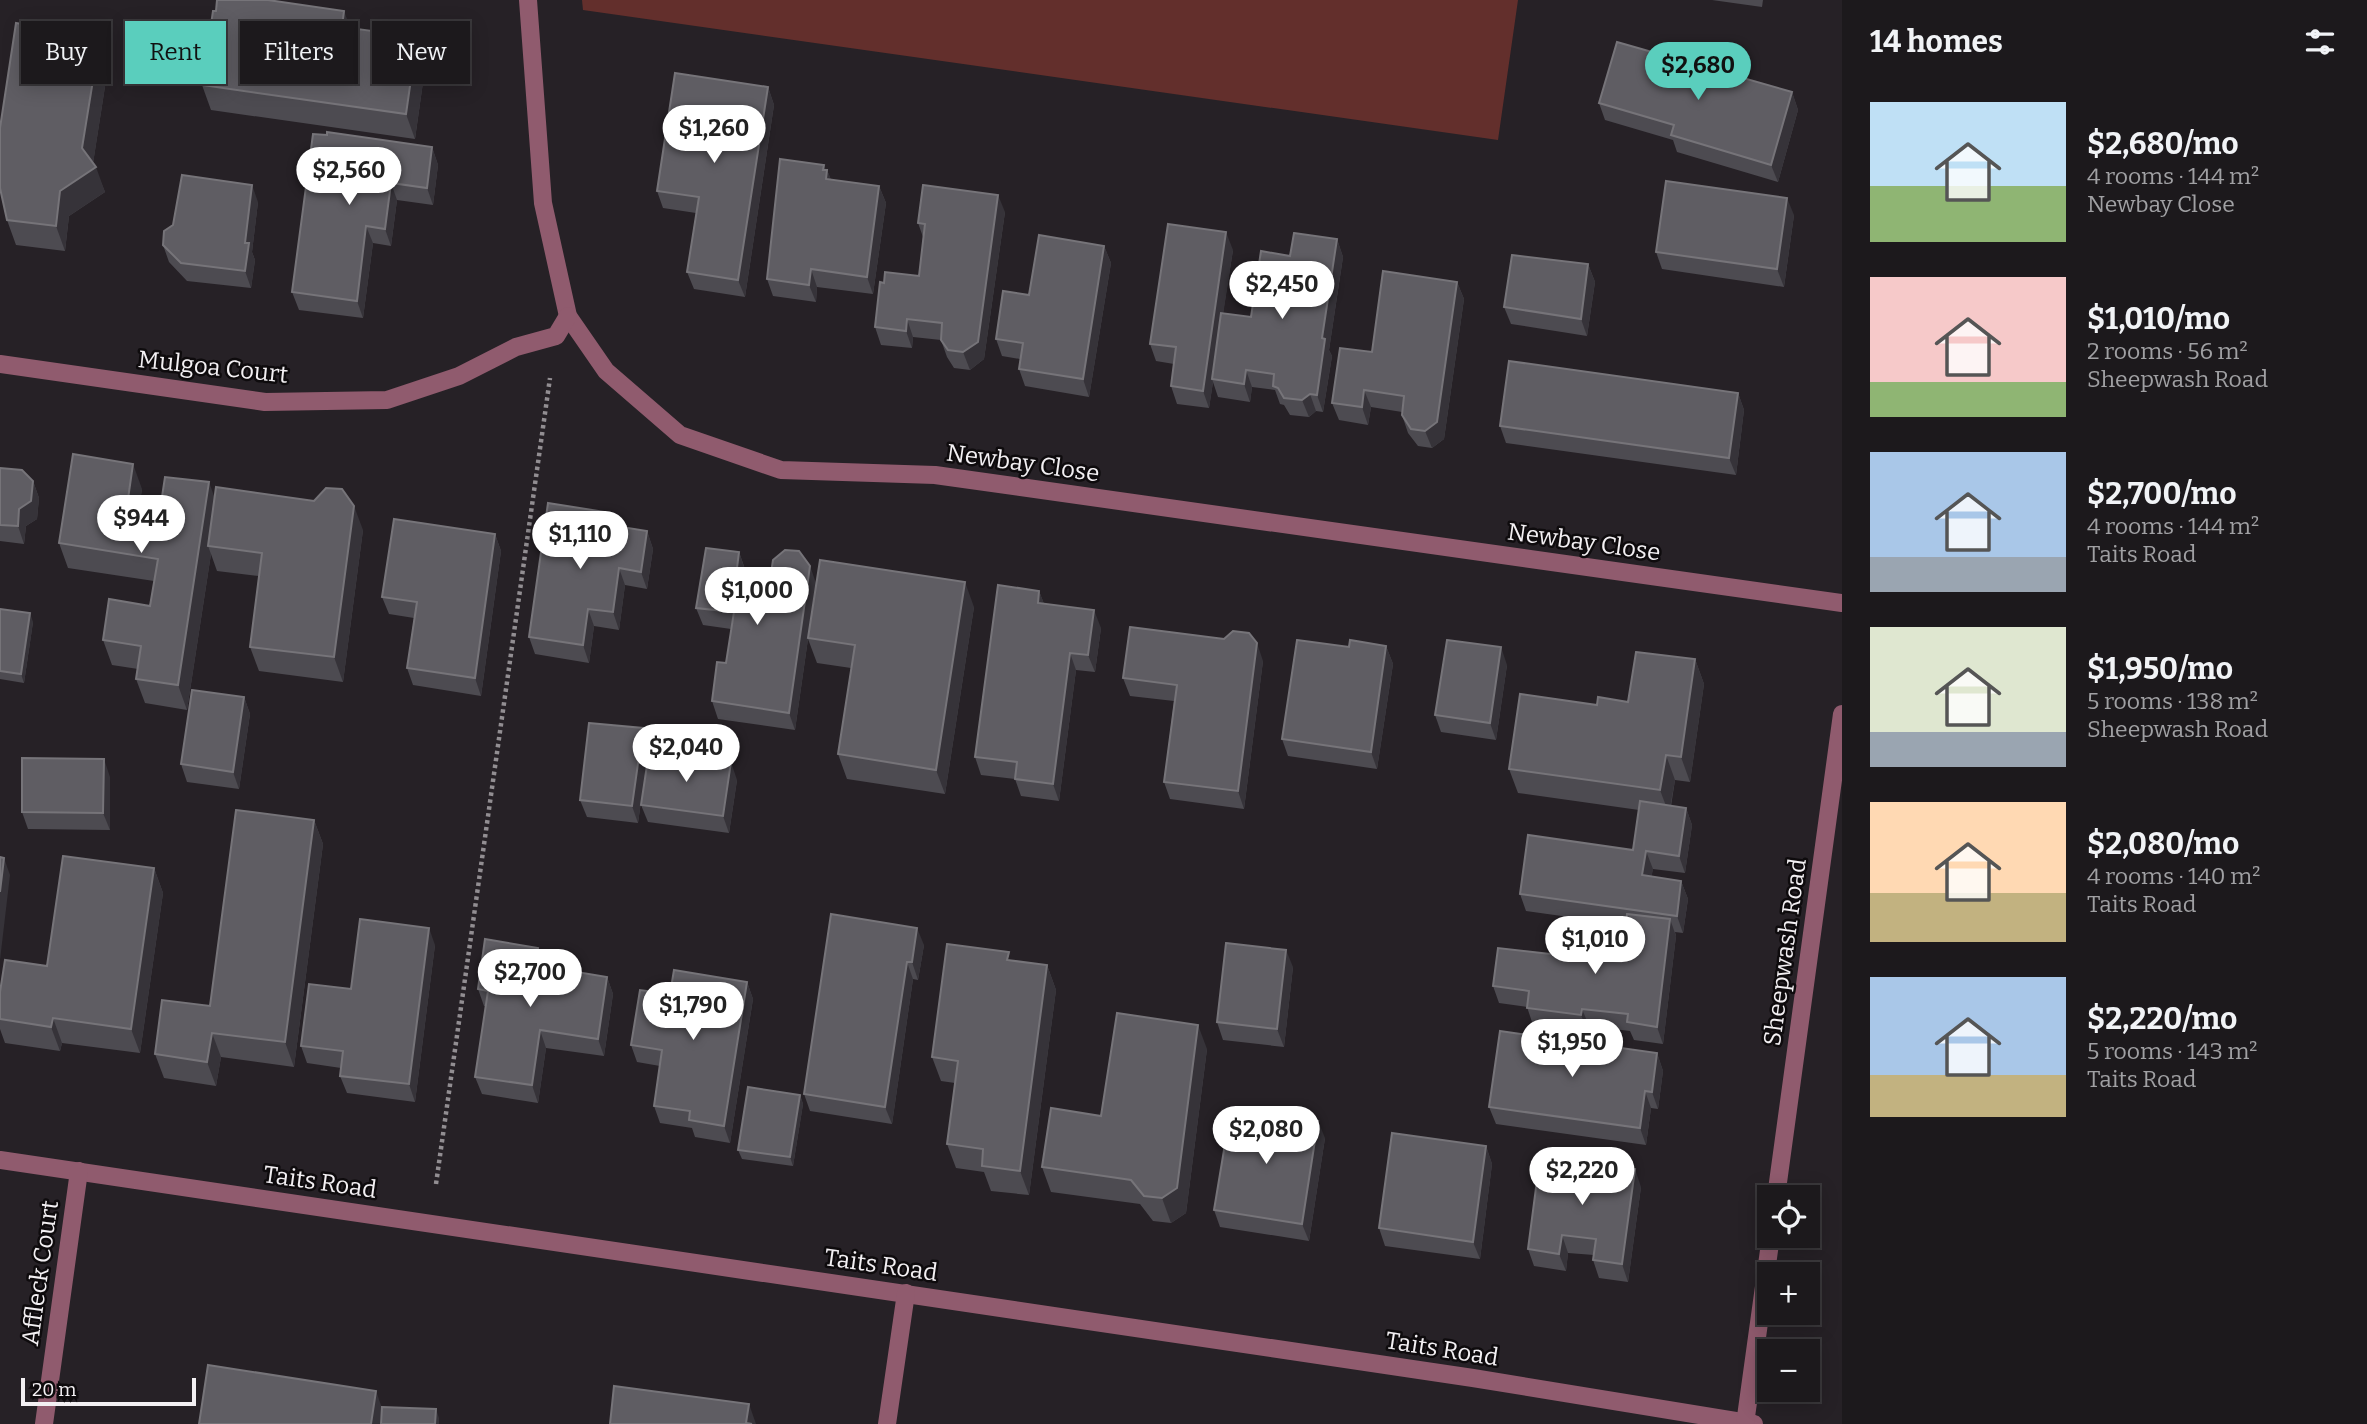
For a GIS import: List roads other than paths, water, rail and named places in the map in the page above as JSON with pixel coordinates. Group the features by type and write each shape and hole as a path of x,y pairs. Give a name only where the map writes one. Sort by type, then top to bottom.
{"street":[{"name":"Newbay Close","path":"528,0 543,203 568,317 606,371 680,435 781,470 935,475 1842,603"},
{"name":"Mulgoa Court","path":"0,364 265,402 387,400 460,376 516,347 556,336 568,317"},
{"name":"Sheepwash Road","path":"1778,1185 1842,714"},
{"name":"Taits Road","path":"0,1160 1486,1380 1748,1424"},
{"name":"Affleck Court","path":"44,1424 79,1171"},
{"path":"1748,1424 1770,1248"},
{"path":"887,1424 906,1293"}]}
